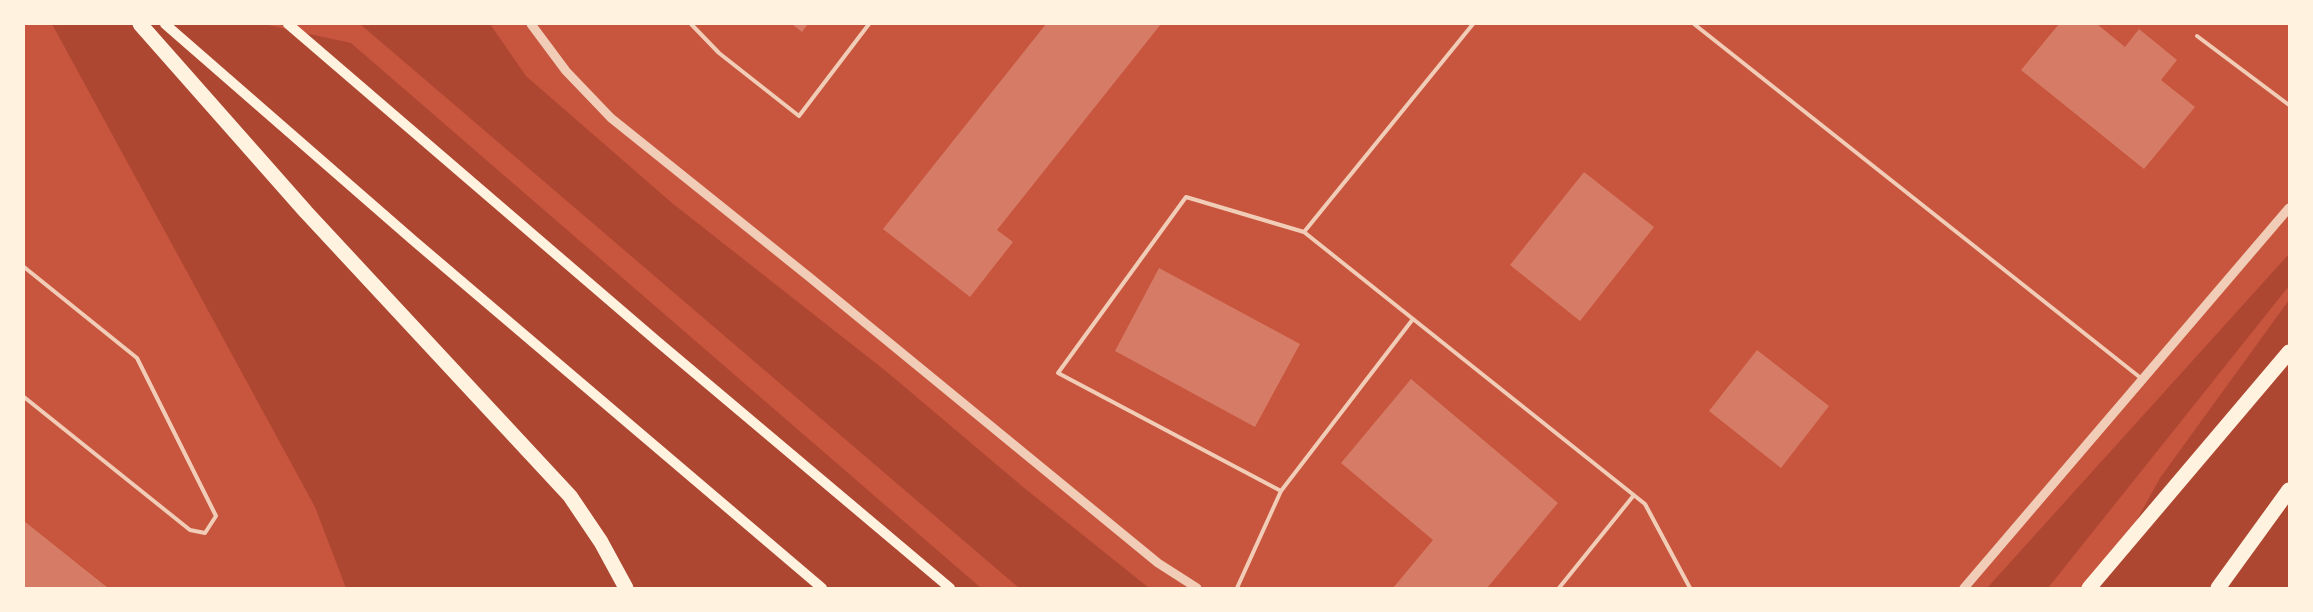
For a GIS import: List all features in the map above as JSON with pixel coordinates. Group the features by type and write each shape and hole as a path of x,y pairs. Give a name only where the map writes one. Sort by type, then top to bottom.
{"highway":[{"path":"140,24 306,212 570,496 601,542 626,588"},
{"path":"2089,588 2289,352"},
{"path":"2218,588 2289,490"}],"main road":[{"path":"165,24 414,241 822,588"},
{"path":"288,24 650,335 950,588"},
{"path":"300,24 330,60"}],"street":[{"path":"531,24 566,71 611,118 808,276 1158,563 1197,588"},
{"path":"1964,588 2289,208"}],"lane":[{"path":"691,24 719,53 799,116 869,24"},
{"path":"1304,232 1473,24"},
{"path":"1694,24 2142,379"},
{"path":"2197,36 2289,105"},
{"path":"1281,491 1058,373 1186,197 1304,232 1645,504 1690,588"},
{"path":"24,267 137,358 216,516 205,533 190,530 24,397"},
{"path":"1237,588 1281,491 1413,319"},
{"path":"1559,588 1634,495"}],"shaded area":[{"path":"52,24 263,24 351,43 981,588 346,588 315,507"},
{"path":"360,24 490,24 526,76 672,203 887,372 1023,487 1149,588 1019,588"},
{"path":"2289,254 2289,286 2048,588 1987,588"},
{"path":"2289,300 2289,588 2099,588 2160,478"}],"building":[{"path":"792,24 808,24 802,32"},
{"path":"1046,24 1161,24 997,230 1013,242 970,297 883,229"},
{"path":"2059,24 2097,24 2125,47 2139,29 2177,60 2161,80 2195,107 2144,169 2021,70"},
{"path":"1584,172 1654,227 1580,321 1510,265"},
{"path":"1159,268 1300,344 1255,427 1115,351"},
{"path":"1757,350 1829,406 1781,468 1709,411"},
{"path":"1411,379 1558,503 1487,588 1393,588 1433,540 1341,463"},
{"path":"24,521 108,588 24,588"}]}
